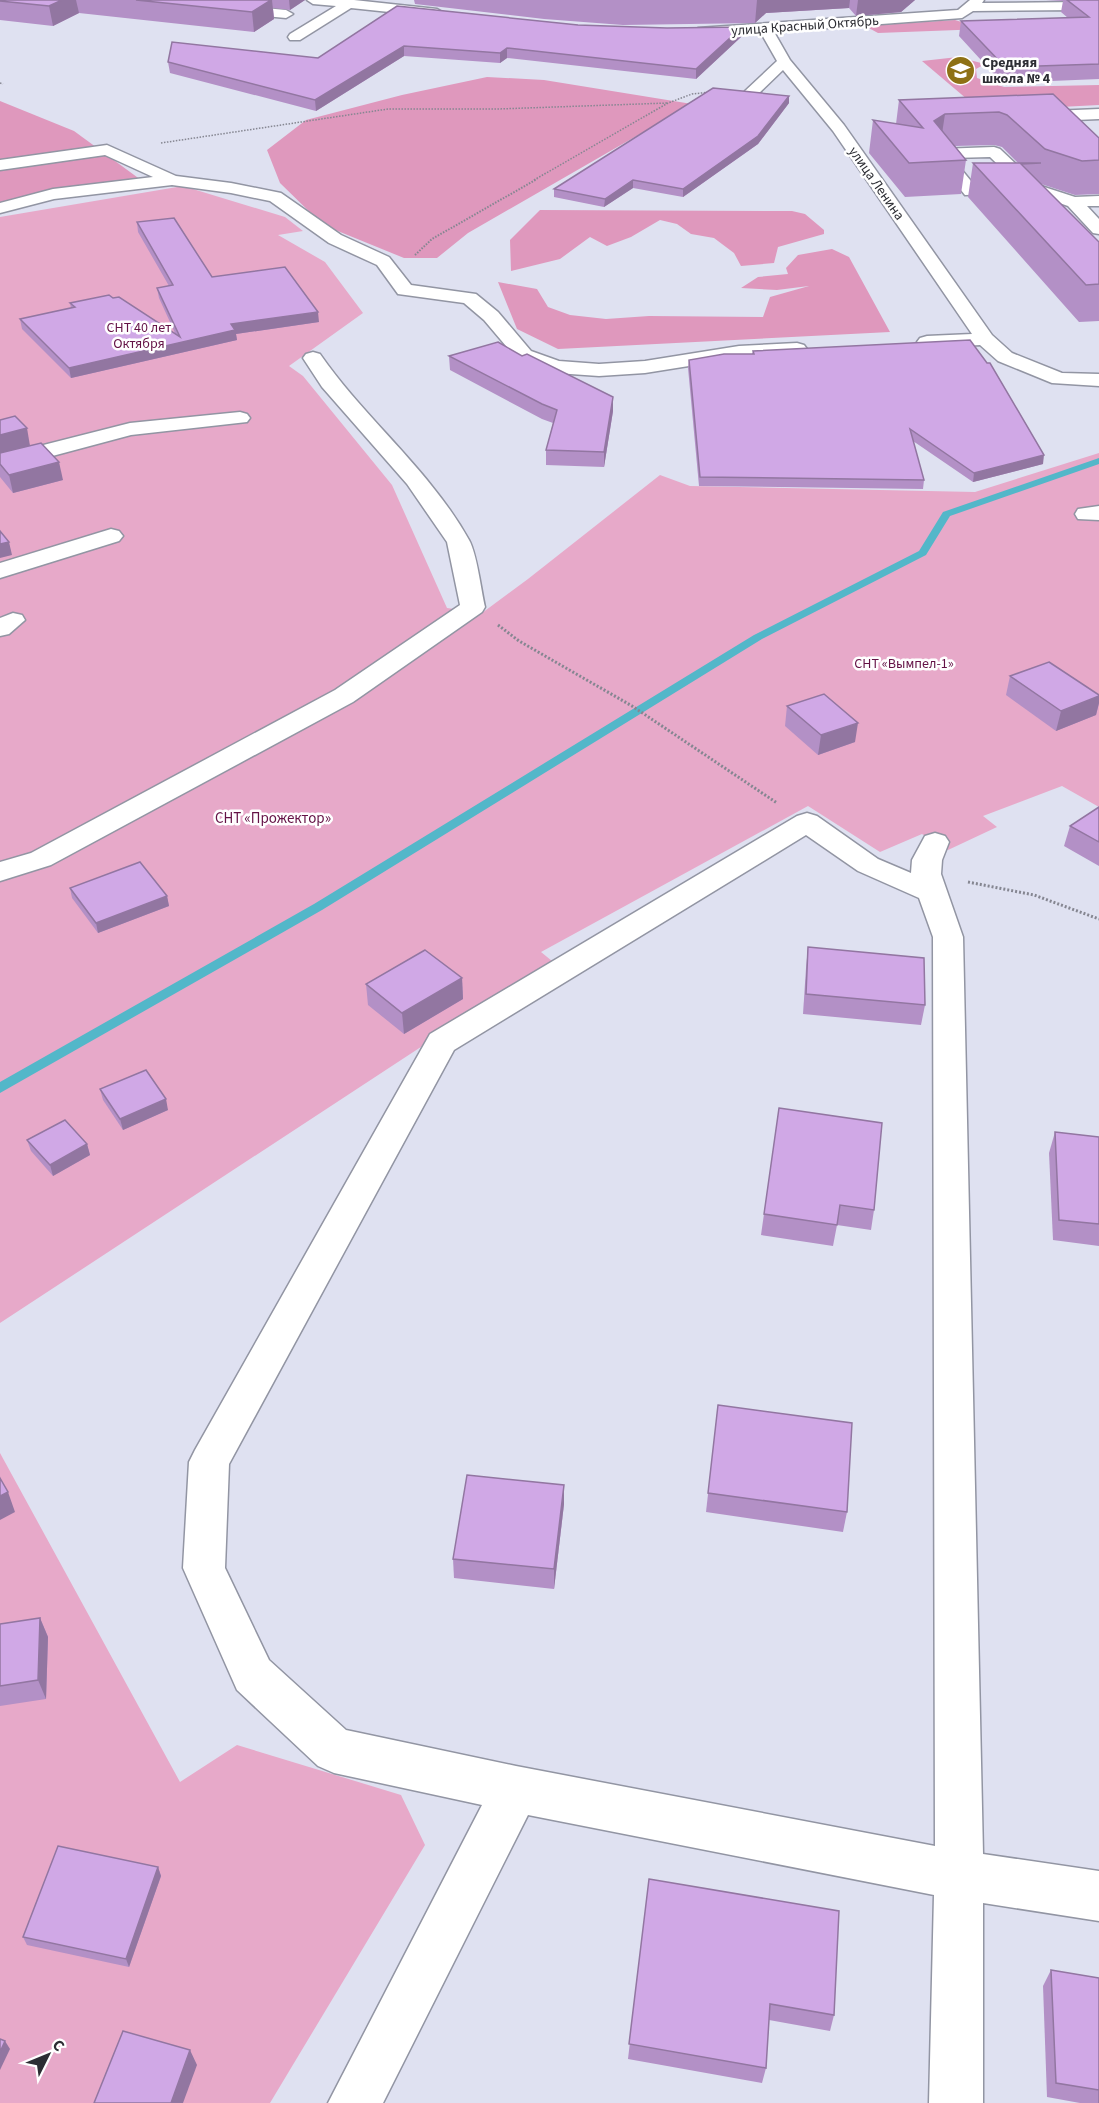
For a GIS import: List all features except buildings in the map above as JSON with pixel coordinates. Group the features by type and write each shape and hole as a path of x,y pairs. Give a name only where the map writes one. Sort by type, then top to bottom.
{"street":[{"path":"190,0 183,4 286,14"},
{"path":"313,0 355,2 448,14"},
{"path":"296,38 355,2"},
{"name":"улица Красный Октябрь","path":"734,45 687,34 962,14 974,4 1078,3 1099,8"},
{"name":"улица Ленина","path":"765,29 781,57 839,128 985,339 1005,357 1059,379 1099,380"},
{"path":"750,94 781,57 756,48"},
{"path":"1013,118 1091,114 1099,130"},
{"path":"839,128 862,126"},
{"path":"0,165 107,150 172,180"},
{"path":"1032,188 994,152 940,154 971,191 1032,188 1074,202 1099,201"},
{"path":"0,208 53,194 172,180 231,188 274,197 335,239 383,261 405,290 469,298 491,316 524,355 556,367 599,369 645,367 739,352 821,348"},
{"path":"1074,202 1099,229"},
{"path":"903,344 985,339"},
{"path":"0,872 41,859 344,696 473,607 459,542 415,479 328,383 313,358"},
{"path":"0,463 130,429 240,418"},
{"path":"0,571 111,536"},
{"path":"929,883 868,865 807,822 442,1042 209,1462 204,1568 253,1675 334,1750 516,1789 959,1875 1099,1896"},
{"path":"935,842 927,860 929,883 948,937 959,1875 956,2103"},
{"path":"355,2103 516,1789"}],"path":[{"path":"405,290 404,265 432,239 668,103 692,94 708,92 750,94"},
{"path":"107,150 388,110 668,103"},
{"path":"473,607 519,641 632,706 807,822"},
{"path":"929,883 1034,895 1099,919"}],"green space":[{"path":"183,186 285,217 303,231 278,235 325,262 363,313 289,366 303,376 392,485 447,608 482,613 660,475 690,486 975,492 1099,453 1099,807 1062,786 983,816 997,827 948,850 922,834 880,852 808,806 541,952 552,961 0,1323 0,217"},
{"path":"0,1453 180,1782 237,1745 401,1795 425,1845 270,2103 0,2103"}],"shaded area":[{"path":"955,20 984,29 878,33 865,26"},
{"path":"958,57 985,64 976,69 977,78 1004,87 1099,85 1099,105 981,111 922,61"},
{"path":"487,77 544,80 692,104 468,233 437,258 404,258 323,225 280,183 267,150 306,120 402,95"},
{"path":"0,101 74,131 141,180 0,205"},
{"path":"540,210 792,211 805,214 824,230 824,234 778,247 774,263 741,266 734,253 714,238 691,234 677,224 660,220 631,237 607,246 590,237 560,259 511,271 510,240"},
{"path":"832,249 849,257 890,332 558,349 517,329 498,282 537,289 548,307 570,315 606,319 649,316 763,317 770,297 809,286 777,290 741,288 758,277 788,274 786,268 798,255"}],"waterway":[{"path":"0,1088 318,907 758,637 923,553 946,514 1099,461"}],"place":[{"name":"Средняя школа № 4","path":"961,70"}],"park label":[{"name":"СНТ 40 лет Октября","path":"139,336"},
{"name":"СНТ «Вымпел-1»","path":"904,663"},
{"name":"СНТ «Прожектор»","path":"273,818"}]}
